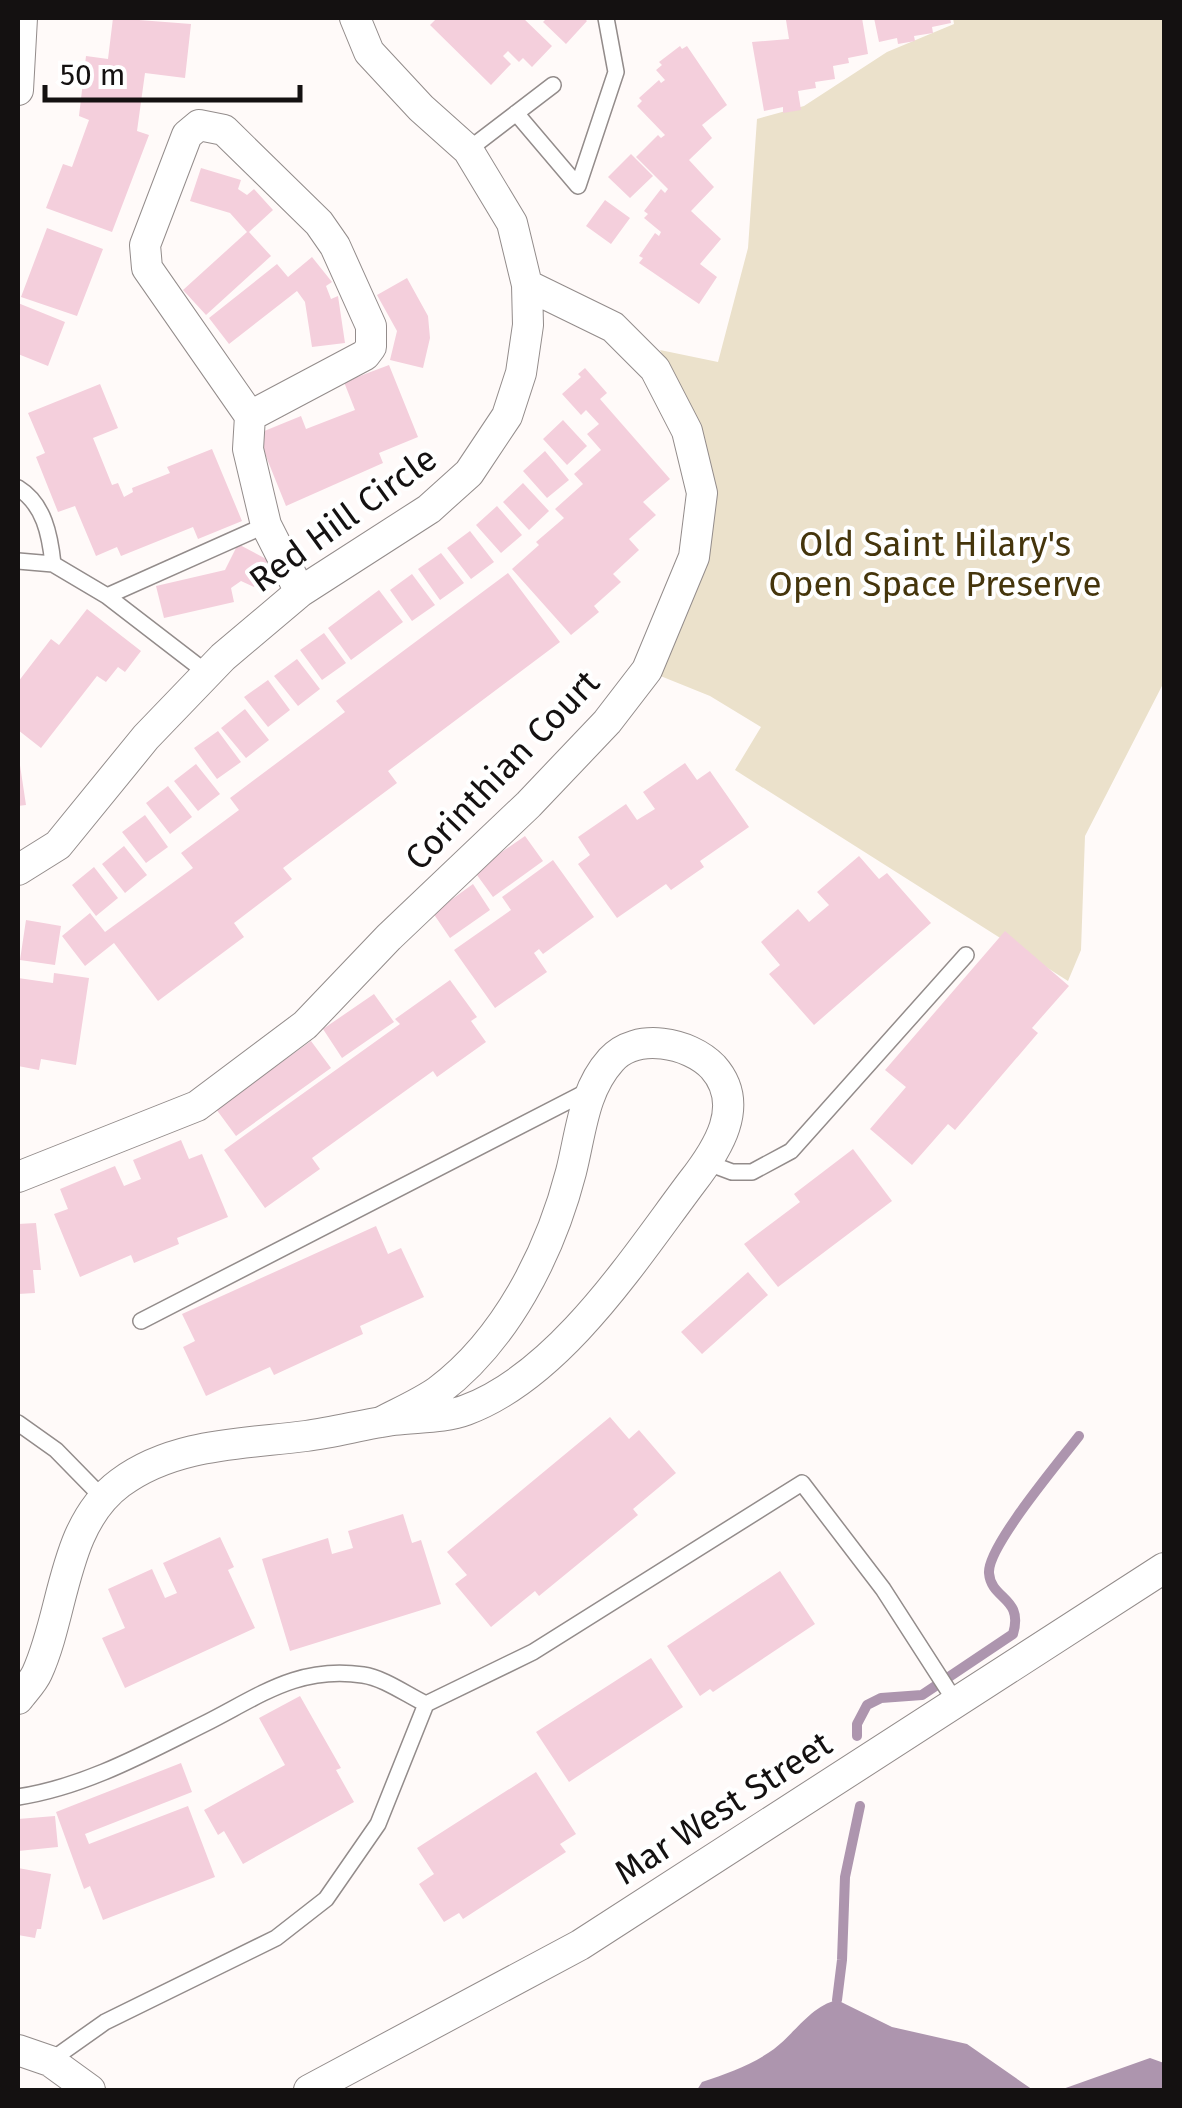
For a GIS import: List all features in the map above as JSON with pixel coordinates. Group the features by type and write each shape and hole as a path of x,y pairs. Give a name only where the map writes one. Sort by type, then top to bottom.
{"street":[{"path":"18,90 22,18"},
{"name":"Red Hill Circle","path":"18,870 58,846 146,737 208,673 300,592 428,509 469,473 507,416 521,373 528,325 527,285 512,224 468,150 369,52 355,18"},
{"path":"250,416 365,355 371,347 371,326 335,246 319,223 224,130 199,126 187,135 144,256 147,268 250,416 248,449 266,525 300,592"},
{"name":"Corinthian Court","path":"18,1177 197,1106 305,1025 389,937 530,804 607,722 646,670 694,557 702,493 688,430 655,370 613,327 527,285"},
{"path":"18,1698 36,1676 76,1546 102,1497 124,1480 168,1457 234,1442 309,1436 465,1411 514,1384 556,1348 645,1248 719,1145 729,1112 722,1078 704,1058 676,1045 648,1043 614,1056 588,1091 564,1198 509,1314 472,1362 436,1392 382,1422"},
{"name":"Mar West Street","path":"310,2090 580,1944 952,1698 1164,1568"},
{"path":"18,2050 50,2061 90,2090"}],"lane":[{"path":"516,113 578,186 616,72 606,18"},
{"path":"468,150 553,85"},
{"path":"18,488 27,494 47,524 53,564"},
{"path":"107,596 266,525"},
{"path":"18,561 53,564 107,596 208,673"},
{"path":"708,1164 732,1172 752,1172 792,1151 966,955"},
{"path":"140,1321 588,1091"},
{"path":"18,1422 56,1450 102,1497"},
{"path":"50,2061 105,2022 276,1938 326,1899 378,1824 426,1704 533,1652 802,1483 884,1588 952,1698"},
{"path":"18,1797 55,1791 136,1758 268,1687 322,1674 366,1675 426,1704"}],"green space":[{"name":"Old Saint Hilary's Open Space Preserve","path":"953,18 1164,18 1164,682 1085,836 1081,950 1068,981 735,770 761,727 710,696 658,675 701,557 693,415 660,350 718,362 748,248 757,119 804,106 887,52 954,24"}],"shaded area":[{"path":"837,2000 892,2027 967,2044 1033,2090 697,2090 702,2082 766,2055 811,2014"},
{"path":"1150,2058 1164,2063 1164,2090 1060,2090"}],"building":[{"path":"113,18 191,24 185,78 145,73 137,131 149,135 112,232 46,208 63,164 72,167 89,120 79,116 86,56 108,59"},
{"path":"437,18 523,18 552,46 532,67 523,58 519,62 508,51 503,56 511,64 491,85 430,25"},
{"path":"547,18 587,21 566,44 543,22"},
{"path":"862,18 868,54 833,66 835,79 815,82 816,88 798,91 801,110 783,113 783,107 764,111 752,42 789,39 786,20"},
{"path":"874,18 950,18 951,23 932,27 933,33 914,36 915,41 898,44 897,38 879,42"},
{"path":"680,46 687,46 727,105 702,125 712,138 689,160 714,187 691,211 721,239 700,264 717,277 699,304 639,263 643,258 639,256 655,233 659,236 661,232 644,218 648,214 644,211 661,189 665,193 668,189 636,157 658,135 665,135 637,106 642,101 639,98 659,80 665,80 656,70 662,65 659,62"},
{"path":"631,154 653,176 630,198 608,177"},
{"path":"201,168 241,180 238,189 247,195 254,189 273,210 249,232 271,256 206,315 183,290 247,232 230,213 190,201"},
{"path":"605,200 630,218 611,244 586,226"},
{"path":"47,228 103,249 77,316 21,297"},
{"path":"312,257 332,282 326,286 331,299 338,296 345,343 312,347 305,302 297,291 229,344 209,318 277,264 288,277"},
{"path":"407,278 428,316 430,338 423,368 390,360 397,331 377,295"},
{"path":"18,303 65,322 48,366 18,354"},
{"path":"389,365 418,437 379,453 383,463 286,506 257,434 301,416 306,429 355,410 344,382"},
{"path":"585,368 607,393 600,399 670,479 643,502 656,515 629,539 639,550 613,574 621,582 594,606 599,612 571,635 512,569 564,518 555,509 583,484 574,474 601,450 587,434 599,424 586,410 581,415 562,394"},
{"path":"100,384 118,428 93,438 112,485 118,483 124,497 133,492 132,488 170,473 167,467 212,449 242,521 198,539 193,527 121,556 117,547 96,556 75,506 58,512 36,457 45,453 28,413"},
{"path":"563,420 587,446 567,465 543,439"},
{"path":"545,451 569,480 547,498 523,471"},
{"path":"523,483 549,511 529,530 503,502"},
{"path":"497,506 522,535 501,553 476,525"},
{"path":"470,531 494,562 471,579 447,548"},
{"path":"238,544 268,560 254,587 241,581 231,588 234,602 164,618 156,586 225,570"},
{"path":"441,553 464,583 440,600 418,569"},
{"path":"508,573 560,642 388,771 397,783 283,868 292,879 234,923 244,937 158,1001 114,943 85,966 62,936 90,913 105,932 193,868 181,853 239,810 230,798 345,712 336,701"},
{"path":"412,574 435,605 412,621 390,590"},
{"path":"379,590 403,622 351,660 328,628"},
{"path":"87,609 141,651 125,672 118,667 106,682 97,676 41,748 18,730 18,682 51,639 59,645"},
{"path":"324,633 346,663 322,680 300,650"},
{"path":"297,659 320,689 298,706 274,676"},
{"path":"268,680 290,710 268,727 244,697"},
{"path":"245,709 269,740 246,758 221,728"},
{"path":"218,731 241,762 217,779 194,748"},
{"path":"18,752 26,805 18,806"},
{"path":"685,763 697,780 710,771 749,827 700,861 704,867 671,890 666,884 617,918 578,864 590,855 578,837 626,804 637,820 655,809 643,792"},
{"path":"196,764 220,794 198,811 174,781"},
{"path":"168,786 192,817 170,834 146,803"},
{"path":"145,815 168,847 146,863 122,832"},
{"path":"525,836 543,861 493,897 474,871"},
{"path":"124,846 147,875 125,893 102,864"},
{"path":"859,856 879,879 887,873 931,923 814,1025 769,974 780,965 761,942 798,909 809,922 829,905 817,892"},
{"path":"553,860 594,917 543,954 539,949 534,953 547,972 495,1008 454,950 511,910 502,897"},
{"path":"94,867 118,898 96,916 72,885"},
{"path":"473,884 490,910 450,938 433,913"},
{"path":"26,920 61,926 55,965 20,960"},
{"path":"1005,931 1069,986 1032,1028 1038,1033 955,1130 948,1124 912,1165 870,1129 906,1087 885,1070"},
{"path":"54,973 89,978 76,1065 41,1059 39,1070 18,1066 18,978 53,983"},
{"path":"450,980 477,1017 471,1021 486,1042 437,1077 433,1071 312,1158 320,1169 265,1208 224,1150 400,1024 395,1019"},
{"path":"374,994 394,1022 342,1058 323,1029"},
{"path":"311,1041 331,1068 236,1136 216,1109"},
{"path":"181,1140 189,1159 202,1154 228,1217 177,1238 179,1244 134,1263 131,1255 80,1277 54,1214 68,1209 60,1189 115,1166 124,1186 141,1179 133,1160"},
{"path":"853,1149 892,1201 778,1287 744,1244 800,1202 794,1194"},
{"path":"36,1223 41,1270 33,1270 35,1293 18,1294 18,1224"},
{"path":"376,1226 388,1254 401,1248 424,1297 360,1326 363,1334 274,1375 270,1367 206,1396 183,1347 195,1341 182,1314"},
{"path":"748,1272 768,1295 702,1354 681,1332"},
{"path":"610,1417 629,1439 639,1430 676,1473 633,1509 638,1515 539,1596 535,1591 491,1627 455,1584 467,1575 447,1552"},
{"path":"403,1514 412,1543 421,1540 441,1604 290,1651 262,1559 328,1538 332,1554 353,1548 348,1531"},
{"path":"220,1537 234,1567 228,1570 255,1628 125,1688 102,1638 125,1628 108,1589 152,1569 165,1598 177,1593 163,1563"},
{"path":"780,1571 815,1624 713,1692 710,1689 700,1696 667,1646"},
{"path":"651,1658 683,1707 569,1782 536,1732"},
{"path":"300,1696 341,1768 336,1770 354,1802 243,1864 224,1831 218,1835 204,1810 285,1765 259,1718"},
{"path":"181,1763 192,1792 85,1834 89,1844 188,1806 215,1877 103,1920 90,1886 84,1889 56,1812"},
{"path":"536,1772 576,1834 560,1844 566,1852 463,1919 459,1913 444,1922 419,1884 434,1874 417,1848"},
{"path":"55,1816 58,1847 18,1851 18,1819"},
{"path":"18,1868 51,1874 41,1929 37,1929 35,1938 18,1935"}],"waterway":[{"path":"857,1736 857,1724 867,1705 881,1698 922,1695 1013,1634 1014,1613 991,1582 992,1561 1012,1525 1079,1436"},
{"path":"837,2000 845,1877 860,1806"}]}
